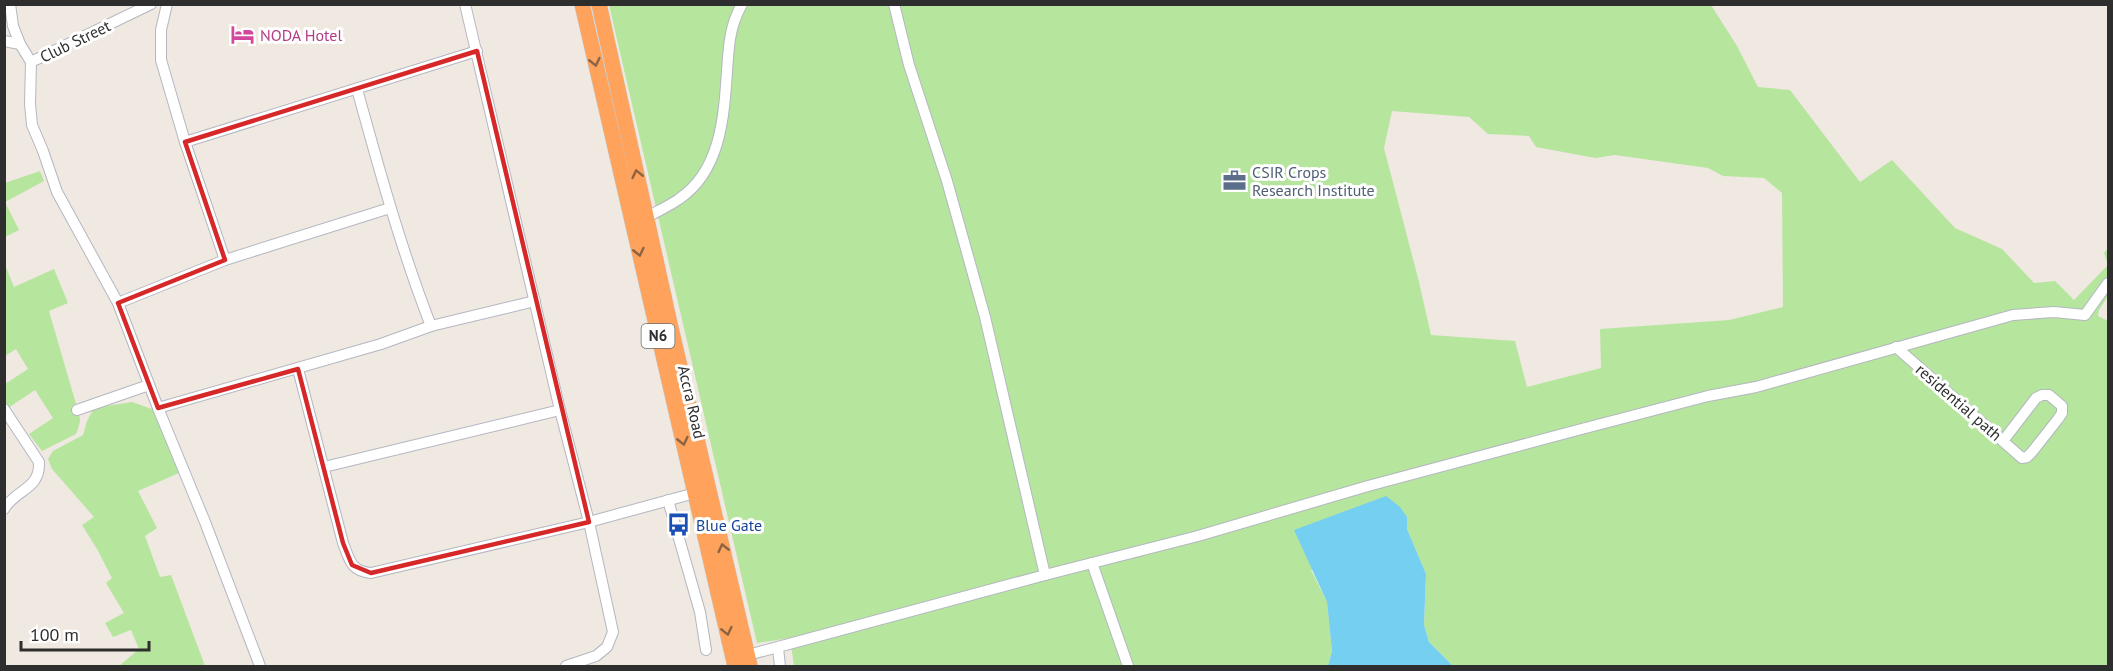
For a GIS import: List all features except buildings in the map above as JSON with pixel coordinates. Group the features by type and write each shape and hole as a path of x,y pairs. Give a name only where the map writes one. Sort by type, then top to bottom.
{"highway":[{"name":"Accra Road","path":"582,4 735,666"},
{"name":"Accra Road","path":"599,4 749,661"}],"street":[{"path":"9,4 13,26 31,62 32,125 57,192 117,303 260,666"},
{"name":"Club Street","path":"31,62 151,4"},
{"path":"167,4 161,30 160,60 225,260"},
{"path":"465,4 560,410 589,522 613,632 607,647 596,656 566,666"},
{"path":"647,217 681,198 695,185 714,156 724,115 731,27 742,4"},
{"path":"894,4 909,65 947,181 985,316 1045,575"},
{"path":"4,41 20,44"},
{"path":"185,142 477,51"},
{"path":"357,89 390,208 416,289 431,326"},
{"path":"117,303 225,260 390,208"},
{"path":"749,661 778,648 1198,536 1380,483 1708,396 1756,387 2013,315 2054,312 2085,315 2109,283"},
{"path":"158,408 298,369 431,326 535,301"},
{"name":"residential path","path":"1896,347 2022,458 2032,452 2058,419 2062,413 2062,406 2049,395 2036,398 2003,441"},
{"path":"298,369 343,543 352,566 359,572 372,573 589,522 695,493"},
{"path":"77,410 149,385"},
{"path":"4,409 39,462 36,479 9,501 4,509"},
{"path":"324,467 560,410"},
{"path":"668,500 700,612 706,650"},
{"path":"1092,563 1128,666"},
{"path":"778,648 780,666"}],"highlighted area":[{"path":"477,51 589,522 371,573 352,565 343,543 298,369 158,408 118,303 225,260 185,142"}],"green space":[{"path":"609,5 1711,5 1737,46 1758,87 1790,90 1860,182 1892,160 1955,228 2002,249 2034,283 2055,281 2074,300 2108,265 2108,296 2098,316 2108,321 2108,666 1453,666 1429,642 1424,625 1426,574 1407,529 1407,517 1311,570 1327,602 1332,651 1328,666 794,666 790,638 757,643","holes":["1392,111 1469,117 1488,134 1529,136 1536,147 1595,158 1615,155 1708,168 1723,176 1764,178 1782,193 1783,307 1729,320 1600,329 1601,368 1527,387 1515,341 1431,335 1384,148"]},
{"path":"40,171 44,181 5,202 5,183"},
{"path":"5,202 19,230 5,237"},
{"path":"2108,248 2108,265 2104,253"},
{"path":"4,262 14,287 54,269 68,303 49,311 76,404 72,406 78,413 80,422 76,434 42,451 29,434 53,418 35,390 8,408 5,403 5,384 28,369 16,349 5,356"},
{"path":"132,402 152,409 167,438 179,473 138,491 157,528 145,536 160,577 171,575 205,666 119,666 139,649 131,630 113,637 105,623 124,613 106,583 112,578 82,525 94,517 52,469 48,459 53,451 83,435 94,408"}],"water":[{"path":"1386,496 1400,507 1407,517 1407,529 1426,574 1424,625 1429,642 1453,666 1328,666 1332,651 1327,602 1294,530"}],"place":[{"name":"NODA Hotel","path":"242,35"},
{"name":"CSIR Crops Research Institute","path":"1234,181"},
{"name":"Blue Gate","path":"678,525"}]}
